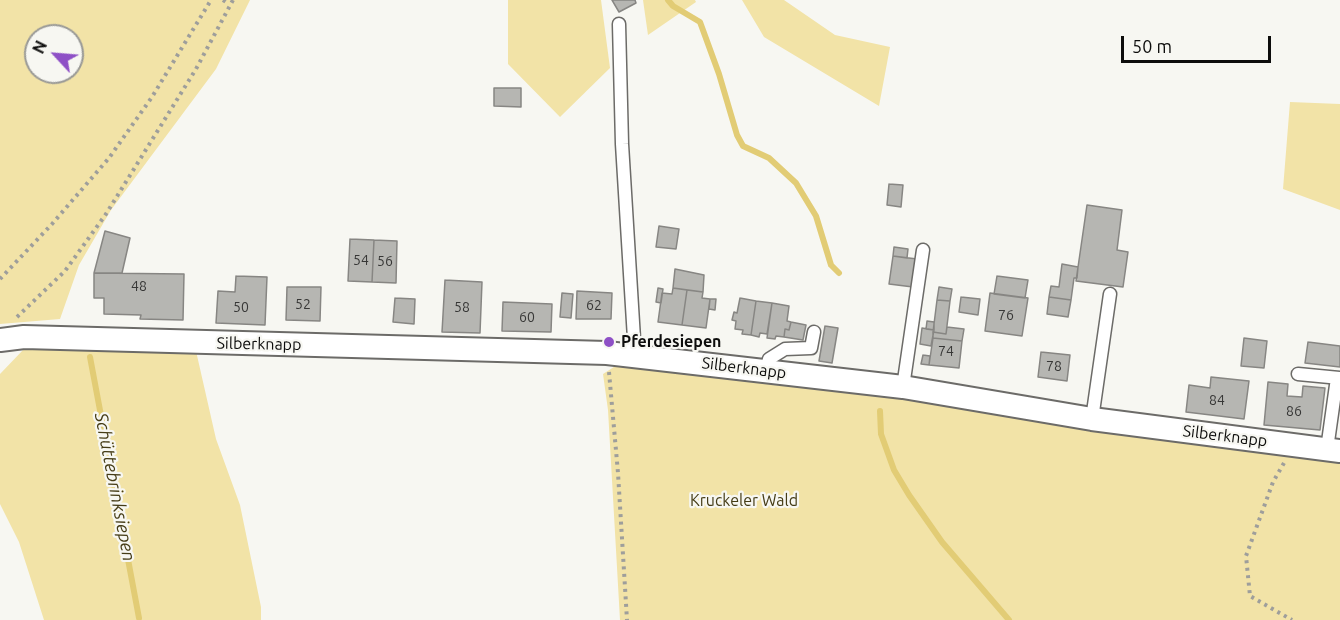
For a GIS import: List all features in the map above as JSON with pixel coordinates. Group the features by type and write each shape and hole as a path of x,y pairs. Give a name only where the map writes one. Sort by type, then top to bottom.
{"street":[{"name":"Silberknapp","path":"6,331 24,337 635,355 903,387 1092,419 1334,450"}],"lane":[{"path":"619,24 622,144 635,355"},
{"path":"903,387 923,250"},
{"path":"1092,419 1110,294"},
{"path":"766,371 769,359 785,349 811,348 814,332"},
{"path":"1298,374 1338,378 1334,450"}],"path":[{"path":"0,279 52,224 109,158 152,97 211,0"},
{"path":"223,0 229,4"},
{"path":"6,331 65,271 106,214 196,69 233,0"},
{"path":"607,353 618,472 627,620"},
{"path":"1292,620 1250,596 1246,556 1273,482 1295,444"}],"green space":[{"path":"0,0 250,0 216,69 111,210 79,265 60,319 0,324"},
{"path":"508,0 601,0 610,68 560,117 508,64"},
{"path":"643,0 695,0 696,2 648,35"},
{"path":"742,0 784,0 835,35 890,47 879,106 764,37"},
{"path":"1290,102 1340,104 1340,210 1283,189"},
{"path":"69,346 196,351 216,439 240,505 261,607 261,620 44,620 19,542 0,504 0,374 23,350"},
{"name":"Kruckeler Wald","path":"617,365 918,399 1340,461 1340,620 620,620 608,410 603,374"}],"building":[{"path":"612,0 635,0 636,3 619,12"},
{"path":"494,88 521,88 521,107 494,106"},
{"path":"889,184 903,185 901,207 887,205"},
{"path":"1087,205 1122,210 1117,250 1128,252 1123,287 1076,281"},
{"path":"659,226 679,229 676,249 656,247"},
{"path":"105,231 130,238 122,273 94,273"},
{"path":"350,239 374,240 372,282 348,281"},
{"path":"374,240 397,241 396,283 372,282"},
{"path":"894,247 908,249 907,258 893,256"},
{"path":"893,256 917,259 913,287 889,284"},
{"path":"1062,264 1078,267 1071,300 1049,297 1051,286 1059,287"},
{"path":"675,269 704,275 703,292 673,288"},
{"path":"94,273 184,274 183,320 140,319 141,315 104,314 104,298 94,298"},
{"path":"236,276 267,277 265,325 216,323 218,291 235,292"},
{"path":"997,276 1028,280 1025,298 994,294"},
{"path":"445,280 482,282 480,333 442,332"},
{"path":"287,287 321,287 320,321 286,320"},
{"path":"939,287 952,289 950,301 937,300"},
{"path":"658,288 663,289 661,303 656,302"},
{"path":"673,288 687,290 682,325 658,322 662,293 672,294"},
{"path":"687,290 703,292 702,298 710,299 706,328 682,325"},
{"path":"577,291 612,293 611,319 576,319"},
{"path":"562,293 573,294 571,318 560,317"},
{"path":"990,293 1028,298 1022,336 985,331"},
{"path":"961,297 980,299 978,315 959,312"},
{"path":"1049,297 1071,300 1068,317 1047,314"},
{"path":"395,298 415,299 414,324 393,322"},
{"path":"740,298 756,301 751,335 742,334 743,330 735,329 736,321 732,320 734,312 737,313"},
{"path":"710,299 716,299 715,310 709,309"},
{"path":"937,300 950,301 946,334 933,332"},
{"path":"756,301 772,303 767,334 760,333 759,337 751,335"},
{"path":"503,302 552,304 551,332 502,331"},
{"path":"772,303 789,306 787,321 791,322 789,330 785,329 784,337 776,336 775,339 767,338"},
{"path":"927,321 934,322 934,330 926,329"},
{"path":"791,322 806,325 803,340 784,337 785,329 789,330"},
{"path":"825,326 838,328 832,363 819,361"},
{"path":"947,327 964,329 962,341 933,338 933,332 946,334"},
{"path":"922,328 934,330 931,346 920,344"},
{"path":"933,338 962,341 959,368 929,365"},
{"path":"1244,338 1267,341 1264,368 1241,366"},
{"path":"1308,342 1340,346 1340,367 1305,363"},
{"path":"1041,352 1070,355 1067,381 1038,377"},
{"path":"923,355 930,356 929,365 921,364"},
{"path":"1211,377 1249,381 1244,419 1186,412 1189,385 1210,388"},
{"path":"1268,382 1288,384 1287,396 1302,397 1303,386 1325,388 1320,430 1264,425"}],"waterway":[{"path":"668,0 673,6 700,22 719,74 737,135 743,146 769,158 796,183 816,216 831,265 839,273"},
{"name":"Schüttebrinksiepen","path":"90,357 139,618"},
{"path":"880,411 881,434 894,470 909,495 942,542 1009,620"}],"place":[{"name":"Pferdesiepen","path":"609,342"}]}
